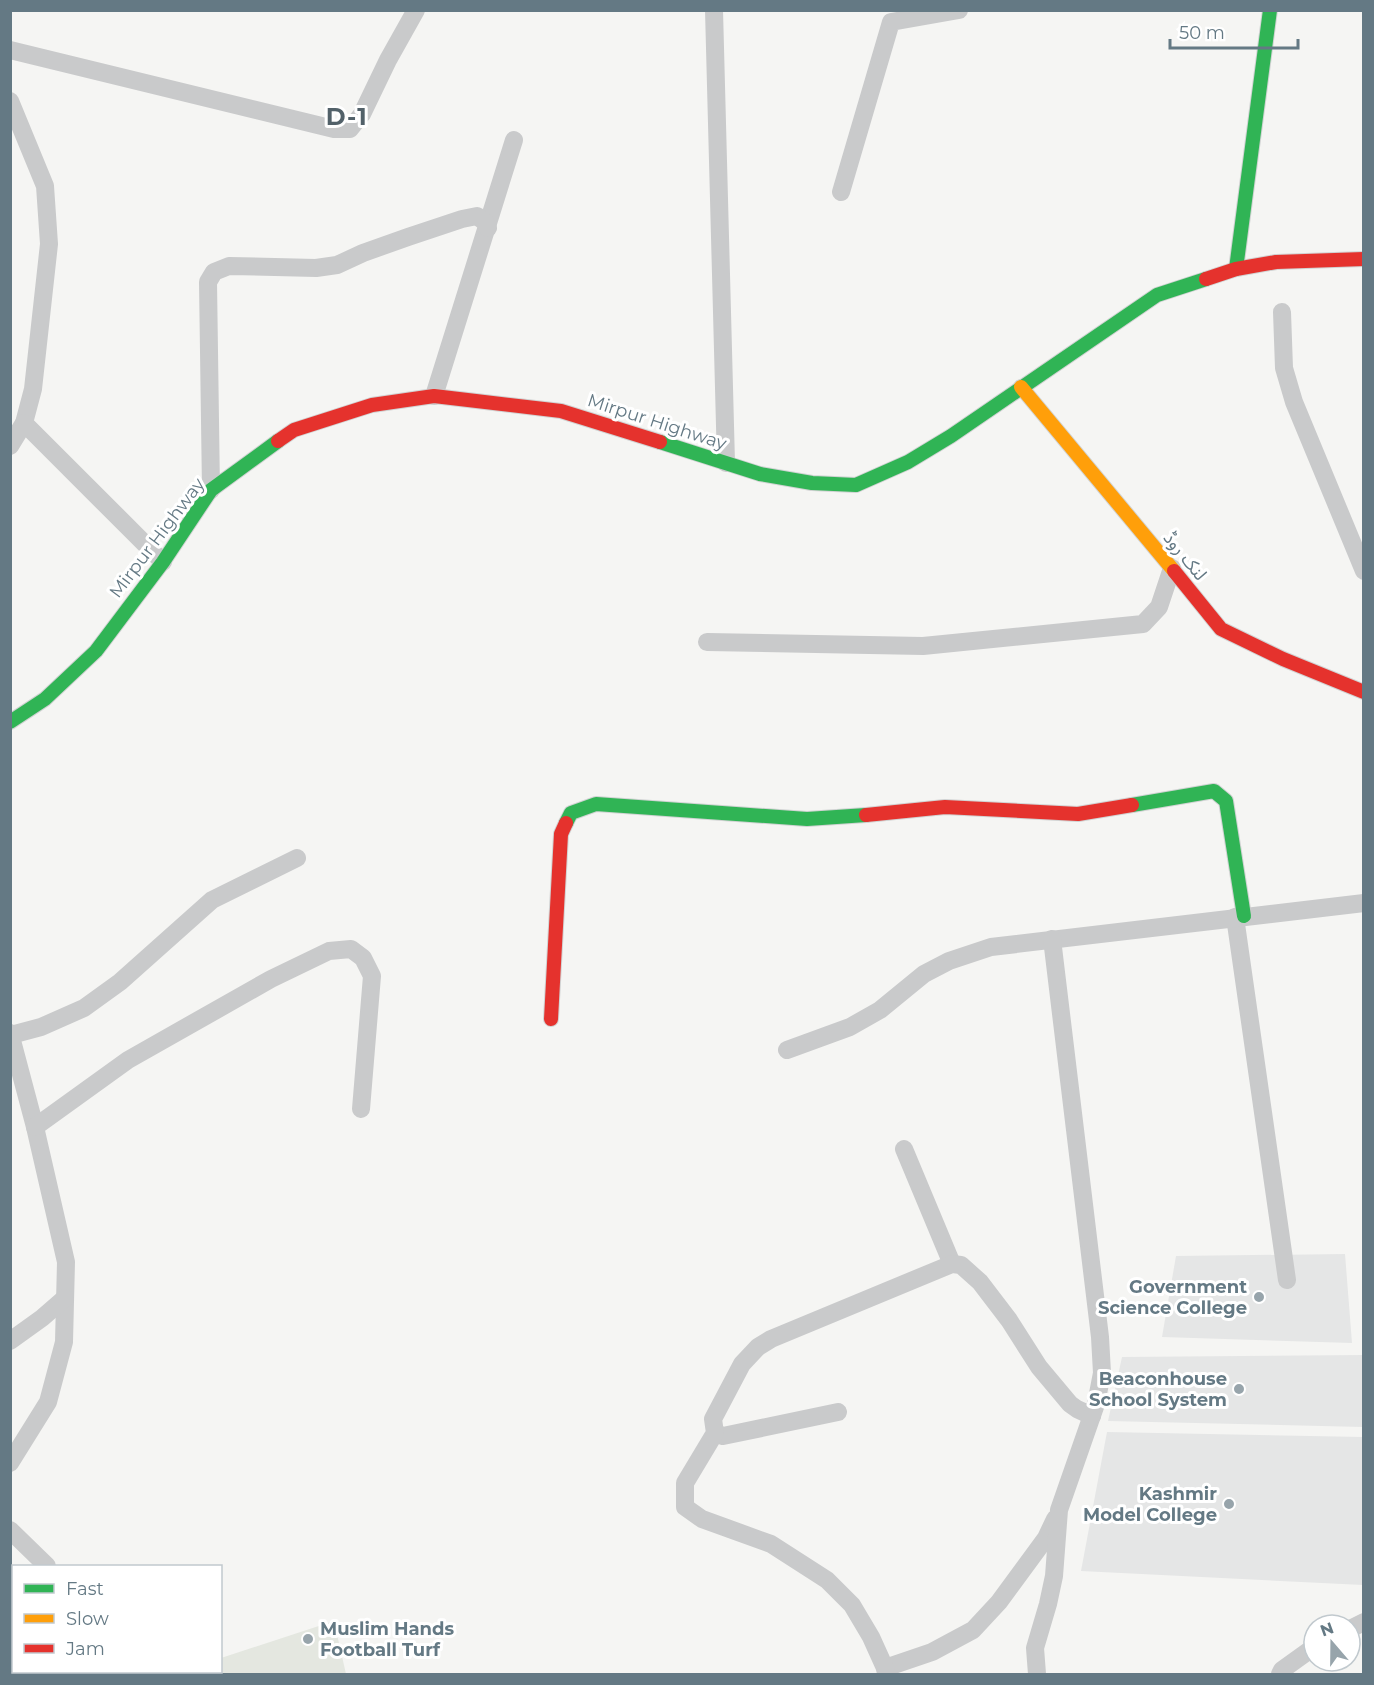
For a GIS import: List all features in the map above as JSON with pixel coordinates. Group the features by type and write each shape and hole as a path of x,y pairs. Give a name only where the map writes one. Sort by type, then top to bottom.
{"main road":[{"path":"1236,269 1270,10"},
{"name":"Mirpur Highway","path":"10,722 45,699 96,651 163,562 211,490 294,430 372,405 434,396 561,411 759,474 813,483 856,484 909,462 951,436 1157,295 1236,269 1276,262 1364,258"},
{"name":"لنک روڈ","path":"1022,387 1221,629 1283,659 1364,692"},
{"path":"551,1019 561,834 571,813 596,804 807,819 945,807 1078,814 1215,791 1226,801 1239,917"}],"street":[{"path":"714,10 726,463"},
{"path":"841,192 889,16 959,10"},
{"path":"10,50 334,129 351,129 363,114 388,60 416,11"},
{"path":"10,101 45,186 49,244 33,389 24,423 10,446"},
{"path":"434,396 514,140"},
{"path":"211,490 208,282 214,272 229,266 316,268 337,265 408,237 477,216 485,222 488,228"},
{"path":"1282,312 1284,368 1294,402 1364,571"},
{"path":"24,423 163,562"},
{"path":"707,642 923,646 1143,624 1159,607 1172,568"},
{"path":"10,1463 48,1402 64,1342 66,1262 35,1127 19,1098 11,1034 41,1027 84,1008 120,981 212,900 297,858"},
{"path":"787,1050 850,1027 880,1010 924,974 949,960 992,947 1364,903"},
{"path":"1239,917 1287,1280"},
{"path":"1052,939 1100,1337 1102,1373 1092,1416 1059,1510 1046,1538 999,1602 973,1629 932,1652 885,1671 871,1637 852,1605 826,1580 771,1544 702,1519 685,1507 685,1484 715,1433 713,1419 742,1364 758,1347 771,1339 952,1264 962,1266 980,1282 1009,1320 1039,1367 1070,1404 1092,1416"},
{"path":"35,1127 128,1060 271,979 329,951 351,949 363,958 372,976 361,1109"},
{"path":"904,1149 952,1264"},
{"path":"10,1341 65,1298"},
{"path":"715,1433 723,1436 838,1412"},
{"path":"1037,1674 1035,1648 1054,1576 1059,1510"},
{"path":"10,1530 46,1565"},
{"path":"1280,1674 1302,1656"}],"shaded area":[{"name":"Government Science College","path":"1345,1254 1352,1343 1162,1337 1176,1256"},
{"name":"Beaconhouse School System","path":"1363,1355 1363,1427 1108,1421 1122,1357"},
{"name":"Kashmir Model College","path":"1107,1432 1363,1437 1363,1585 1081,1571"},
{"name":"Muslim Hands Football Turf","path":"334,1621 346,1674 171,1674 222,1673 222,1658"}],"traffic: fast":[{"path":"1236,269 1270,10"},
{"path":"660,442 760,474 812,483 856,485 908,462 951,436 1157,295 1206,279"},
{"path":"10,722 45,699 96,651 163,562 211,490 278,441"},
{"path":"1132,805 1214,791 1226,801 1244,916"},
{"path":"566,823 571,813 596,804 807,819 866,815"}],"traffic: slow":[{"path":"1021,387 1174,571"}],"traffic: jam":[{"path":"1206,279 1236,269 1276,262 1364,259"},
{"path":"278,441 294,430 372,405 434,396 561,411 660,442"},
{"path":"1174,571 1221,629 1283,659 1364,692"},
{"path":"866,815 945,807 1078,814 1132,805"},
{"path":"551,1019 561,834 566,823"}],"place":[{"name":"Government Science College","path":"1259,1297"},
{"name":"Beaconhouse School System","path":"1239,1389"},
{"name":"Kashmir Model College","path":"1229,1504"},
{"name":"Muslim Hands Football Turf","path":"308,1639"}],"district":[{"name":"D-1","path":"347,117"}]}
